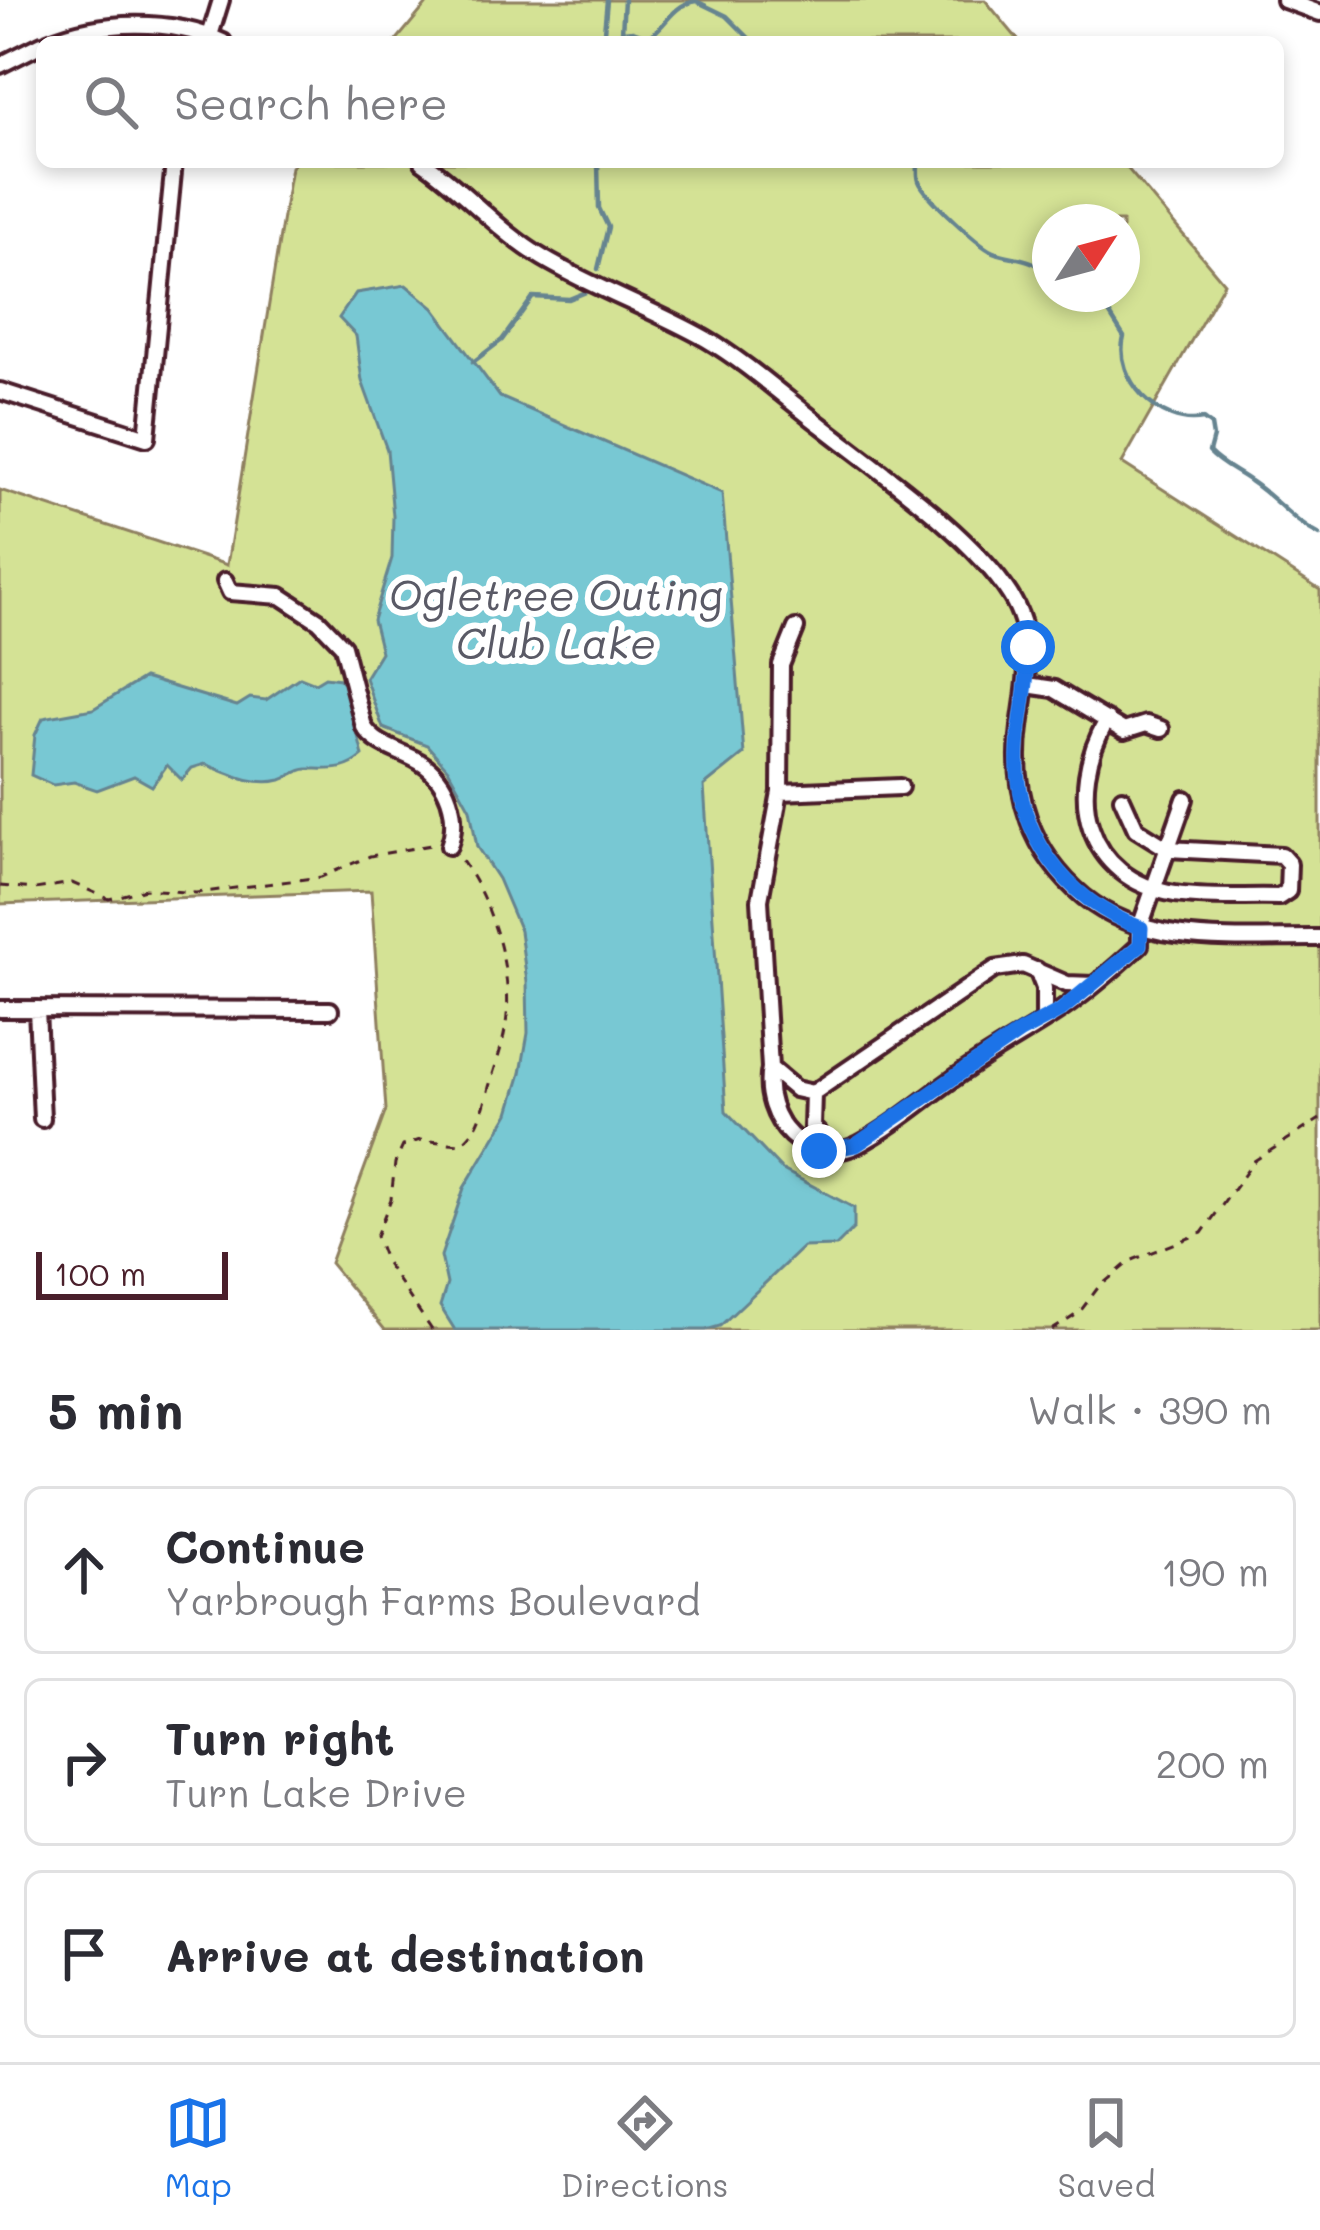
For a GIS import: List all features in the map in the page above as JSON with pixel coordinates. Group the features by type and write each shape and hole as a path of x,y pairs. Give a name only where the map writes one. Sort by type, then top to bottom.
{"street":[{"path":"215,36 221,0"},
{"path":"1284,0 1320,14"},
{"path":"61,36 132,24 194,36"},
{"path":"0,65 36,47"},
{"path":"0,392 147,438 172,168"},
{"path":"430,168 544,259 730,354 916,500 987,567 1014,600 1027,636 1018,777 1032,832 1062,877 1086,899 1141,928 1173,934 1320,938"},
{"path":"225,580 230,592 239,595 281,596 319,622 343,646 371,739 424,765 440,783 454,818 449,847"},
{"path":"796,628 782,665 780,792 760,901 770,1105 786,1132 819,1151 856,1145 1093,986 1140,945 1141,928 1185,799"},
{"path":"1027,685 1054,689 1124,731 1146,724 1161,729"},
{"path":"1107,720 1083,784 1090,828 1107,859 1154,888 1176,894 1279,897 1288,891 1289,864 1281,855 1168,849 1136,829 1123,798"},
{"path":"780,792 900,787"},
{"path":"835,1150 812,1126 813,1093 995,970 1023,965 1067,984 1093,986"},
{"path":"1037,970 1044,988 1044,1020"},
{"path":"0,1009 330,1010"},
{"path":"37,1009 42,1119"},
{"path":"770,1068 795,1088 813,1093"}],"path":[{"path":"0,886 35,889 72,883 109,899 145,889 196,893 322,877 370,856 435,844 449,847 464,864 491,921 503,965 507,1022 478,1126 460,1144 421,1140 404,1146 376,1236 386,1263 432,1330"},
{"path":"1052,1330 1079,1313 1097,1289 1130,1261 1202,1233 1254,1161 1320,1119"}],"green space":[{"path":"430,0 985,0 1015,36 400,36"},
{"path":"291,168 1127,168 1224,283 1122,463 1320,590 1320,1330 385,1330 330,1263 386,1110 371,891 0,904 0,490 227,565"}],"water":[{"name":"Ogletree Outing Club Lake","path":"406,285 434,308 500,397 722,493 744,754 704,786 726,1111 781,1169 854,1208 854,1228 836,1246 803,1247 720,1326 706,1330 455,1330 440,1306 447,1284 441,1256 464,1188 509,1113 521,1073 528,1033 527,982 520,931 498,879 477,847 470,809 448,769 427,745 383,728 365,678 381,652 373,620 392,558 393,516 387,450 362,381 356,336 339,318 356,293"},
{"path":"300,677 315,683 325,677 340,679 346,687 363,756 350,765 304,769 285,779 261,782 205,764 192,768 182,780 167,765 152,786 134,776 97,790 74,782 53,785 31,775 35,735 43,718 93,709 144,678 237,706 250,698 266,700"}],"waterway":[{"path":"604,36 607,0"},
{"path":"624,0 622,32 646,36"},
{"path":"650,36 676,11 696,1 727,16 747,36"},
{"path":"598,168 599,208 608,227 598,269"},
{"path":"918,168 923,188 967,233 989,250 1032,262"},
{"path":"473,362 502,340 533,297 569,299 591,290"},
{"path":"1108,312 1124,337 1126,368 1143,397 1171,416 1203,419 1211,425 1209,452 1320,535"}],"route":[{"path":"819,1151 856,1145 1020,1032 1060,1011 1140,945 1141,928 1086,899 1062,877 1032,832 1018,777 1028,647"}]}
